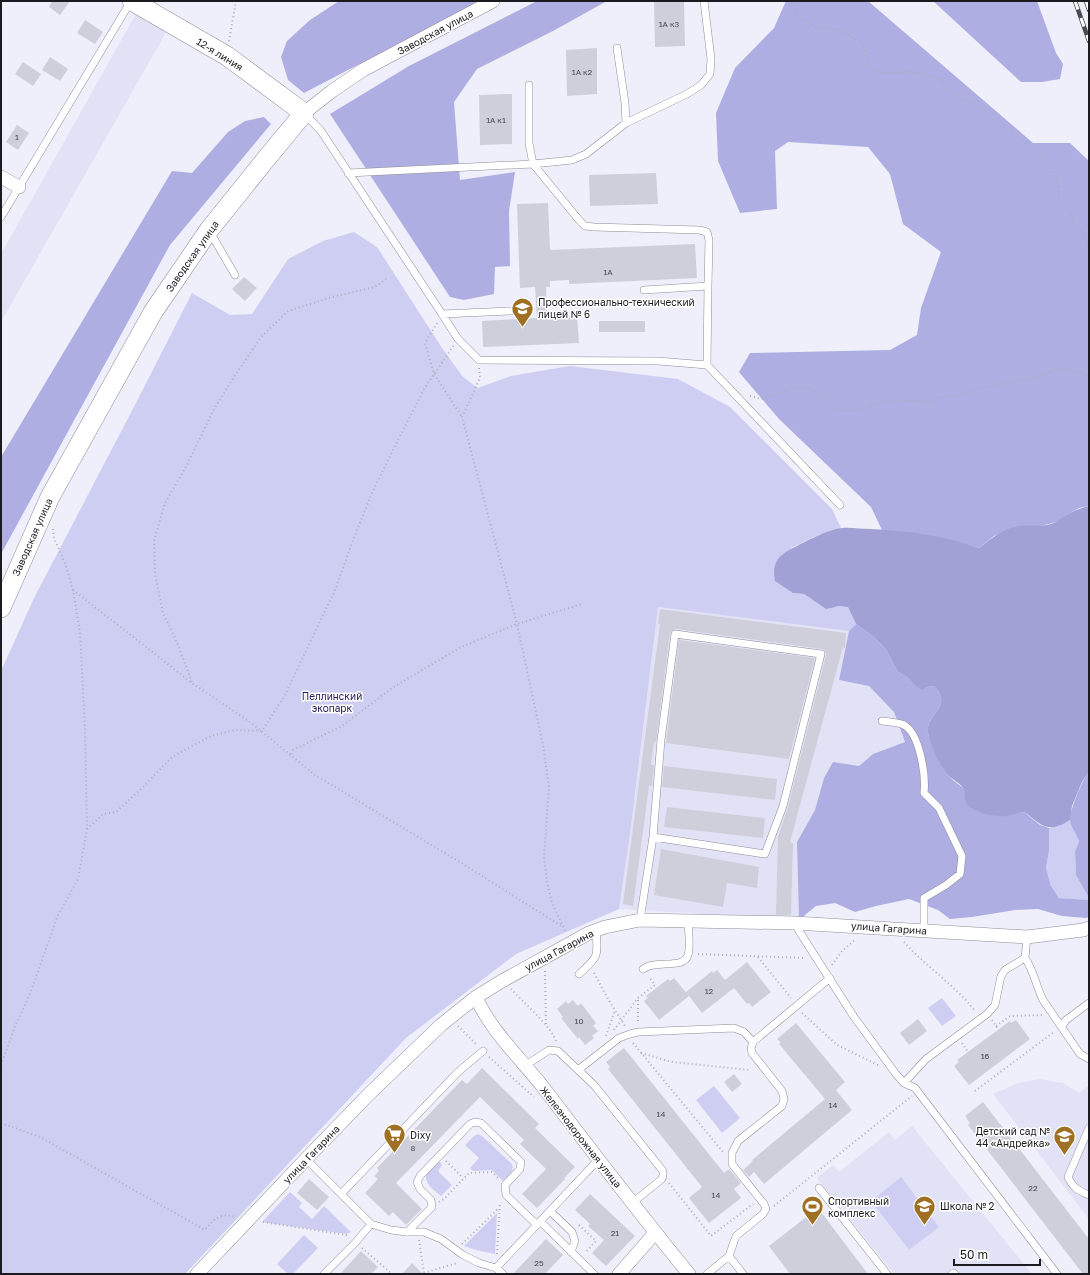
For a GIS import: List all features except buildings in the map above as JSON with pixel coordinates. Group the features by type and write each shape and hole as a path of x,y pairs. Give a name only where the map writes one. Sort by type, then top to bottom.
{"street":[{"name":"Заводская улица","path":"1,608 50,497 153,312 209,230 266,159 304,113 332,91 363,70 493,1"},
{"name":"12-я линия","path":"135,2 227,56 304,113"},
{"path":"1,177 19,187"},
{"name":"улица Гагарина","path":"197,1274 369,1094 399,1070 441,1025 476,997 502,981 596,930 640,920 688,920 795,923 1027,937 1087,931"},
{"name":"Железнодорожная улица","path":"476,997 480,1006 494,1027 526,1066 632,1204 689,1274"},
{"path":"619,1274 656,1233"}],"lane":[{"path":"348,173 533,164 572,160 586,154 626,123 687,94 701,85 710,74 711,59 704,1"},
{"path":"1,217 135,2"},
{"path":"617,48 625,103 626,123"},
{"path":"529,85 529,143 533,164 578,220 585,226 699,230 707,232 709,240 707,365"},
{"path":"304,113 321,131 458,340 479,360 658,361 707,365 840,504"},
{"path":"209,230 235,275"},
{"path":"644,290 708,286"},
{"path":"442,314 512,310 518,309 521,302"},
{"path":"640,920 654,837 661,740 675,634 821,654 783,806 765,854 654,837"},
{"path":"882,721 904,725 913,734 922,760 924,792 939,808 962,856 960,874 946,886 924,898 924,931"},
{"path":"643,970 653,964 681,963 686,960 688,954 688,920"},
{"path":"795,923 854,1017 896,1074 904,1083 915,1088 1057,1274"},
{"path":"578,974 590,965 596,956 598,949 596,930"},
{"path":"1027,937 1025,958 1031,967 1038,991 1080,1054 1089,1059"},
{"path":"904,1083 926,1060 987,1014 995,1004 1001,976 1005,970 1025,958"},
{"path":"707,1274 729,1256 736,1236 763,1214 766,1209 764,1204 732,1164 732,1153 738,1141 782,1106 784,1099 782,1091 752,1053 750,1048 753,1042 796,1006 828,975"},
{"path":"1062,1026 1066,1020 1089,1003"},
{"path":"578,1070 604,1046 619,1038 638,1032 734,1028 744,1032 753,1042"},
{"path":"341,1194 458,1072 482,1050"},
{"path":"526,1066 549,1050 558,1051 594,1085 663,1171 662,1179 632,1204"},
{"path":"407,1232 432,1207 431,1200 420,1189 417,1182 420,1176 470,1124 476,1122 481,1123 521,1162 520,1169 505,1185 506,1194 594,1274"},
{"path":"1089,1128 1068,1177 1072,1185 1079,1192 1089,1195"},
{"path":"306,1159 371,1224 392,1230 424,1232 441,1239 470,1259 496,1268 503,1274"},
{"path":"496,1268 598,1159"},
{"path":"819,1188 886,1274"},
{"path":"550,1211 572,1232 575,1241 571,1252"},
{"path":"324,1274 371,1224"},
{"path":"729,1256 743,1274"}],"path":[{"path":"227,56 236,1"},
{"path":"793,1 796,13 803,21 809,23 817,29 828,28 844,33 858,40 864,47 868,69 887,73 909,72 930,76 942,81 961,99 972,103 988,113 999,126 1009,129 1023,140 1052,168 1058,186 1059,199 1069,210 1073,222 1085,236 1089,250"},
{"path":"192,683 176,640 163,613 155,574 154,541 165,503 187,466 214,409 262,337 288,311 332,297 375,288 386,279"},
{"path":"442,314 425,343 434,374 462,417 517,624 543,745 549,787 544,857 547,882 552,903 572,942"},
{"path":"262,731 288,689 335,590 372,493 424,389 458,340"},
{"path":"462,417 480,378 479,360"},
{"path":"744,393 761,399 789,389 806,386 826,398 836,410 855,410 867,408 886,401 898,400 930,402 939,397 949,397 1006,383 1036,378 1050,371 1065,369 1089,375"},
{"path":"1,1065 14,1029 30,994 58,915 78,879 87,829 84,691 80,632 73,590 66,566 54,538 52,523"},
{"path":"73,590 192,683 262,731 316,775 463,864 563,927"},
{"path":"290,754 293,750 342,726 392,688 461,647 517,624 582,604"},
{"path":"87,829 103,814 116,812 172,757 211,736 235,730 262,731"},
{"path":"828,975 842,951 868,927"},
{"path":"893,929 916,955 965,998 981,1019"},
{"path":"688,954 817,959"},
{"path":"758,957 800,1011 837,1046 896,1074"},
{"path":"590,965 622,1021 628,1035 640,1052 732,1164"},
{"path":"545,966 546,1026"},
{"path":"604,1046 638,998 655,985 643,970"},
{"path":"502,981 546,1026 556,1039 558,1051"},
{"path":"638,998 638,1032"},
{"path":"604,1046 615,1010"},
{"path":"996,1026 1010,1016 1053,1015"},
{"path":"457,1025 538,1102"},
{"path":"976,1091 1062,1026"},
{"path":"640,1052 672,1062 750,1070"},
{"path":"766,1209 774,1206 917,1092"},
{"path":"1,1123 40,1137 205,1230 212,1221 221,1216 230,1216 346,1235 392,1274"},
{"path":"1,1129 5,1125"},
{"path":"440,1155 463,1178"},
{"path":"432,1207 444,1198 469,1173 492,1172 505,1185"},
{"path":"663,1176 712,1236 760,1199"},
{"path":"496,1268 500,1198 506,1194"},
{"path":"456,1250 500,1207"},
{"path":"418,1232 424,1273 470,1259"}],"shaded area":[{"path":"339,1 480,1 304,93 288,80 281,57 287,41 310,20"},
{"path":"537,1 607,1 553,31 477,69 454,102 460,180 515,172 509,211 510,266 495,267 494,294 464,300 450,297 330,114 409,66"},
{"path":"786,1 868,1 1033,143 1070,143 1089,161 1089,506 1079,508 1056,522 1041,526 1020,526 994,536 979,548 943,538 882,530 871,507 779,419 739,372 750,353 890,350 917,335 921,308 941,252 903,224 890,174 868,147 788,142 775,151 777,209 740,213 718,161 716,113 735,68 774,28"},
{"path":"933,1 1037,1 1056,53 1063,64 1060,79 1042,82 1021,82"},
{"path":"137,12 167,31 1,322 1,254"},
{"path":"264,117 271,124 170,245 1,554 1,457 172,171 192,173 228,132 245,121"},
{"path":"1089,506 1089,771 1082,782 1072,806 1070,820 1060,826 1044,826 1024,812 1008,816 994,816 981,812 973,809 967,804 963,788 946,772 933,749 928,732 929,725 938,710 941,700 934,686 927,687 922,690 915,686 907,677 898,672 885,648 874,637 856,624 848,607 838,606 826,609 804,594 793,593 775,581 774,568 778,559 786,552 831,530 852,528 911,532 953,540 979,548 1007,529 1019,526 1051,524 1071,512"},
{"path":"658,607 849,631 839,680 869,686 894,712 905,742 873,754 859,766 824,778 815,810 797,842 799,920 619,909 630,834"},
{"path":"856,624 874,637 885,648 898,672 907,677 915,686 922,689 934,686 941,700 938,710 929,725 928,732 931,743 942,768 963,788 978,811 999,816 1024,812 1040,825 1049,828 1049,851 1046,868 1051,886 1059,898 1089,900 1089,917 1062,916 1038,909 1015,910 950,919 938,910 909,899 855,912 835,903 816,906 799,920 797,842 815,810 824,778 833,762 859,766 873,754 905,742 894,712 869,686 839,680 849,631"},
{"path":"1089,771 1089,898 1076,875 1075,852 1079,841 1070,821 1070,816 1077,795"},
{"name":"Детский сад № 44 «Андрейка»","path":"1040,1079 1063,1083 1079,1093 1089,1085 1089,1219 993,1094 1018,1083"},
{"name":"Школа № 2","path":"912,1126 1032,1274 894,1274 817,1178 833,1165 839,1172 889,1132 895,1140"}],"green space":[{"name":"Пеллинский экопарк","path":"354,232 377,247 442,348 463,377 478,388 511,376 570,366 678,379 730,407 832,509 841,528 816,536 791,548 793,593 804,594 826,609 838,606 848,607 856,624 849,631 658,607 630,834 619,909 516,954 406,1038 185,1274 1,1274 1,671 34,598 192,293 230,315 252,314 288,259 323,241"},
{"path":"1070,820 1079,841 1075,852 1076,875 1089,900 1059,898 1051,886 1046,868 1049,851 1049,828 1058,826"},
{"path":"942,998 956,1016 942,1026 928,1008"},
{"path":"714,1086 740,1118 722,1133 696,1100"},
{"path":"478,1134 512,1164 512,1171 503,1181 492,1170 473,1171 470,1168 479,1158 465,1145"},
{"path":"439,1161 442,1165 438,1171 452,1185 441,1196 426,1180 429,1170"},
{"path":"901,1177 939,1227 909,1250 871,1201"},
{"path":"290,1192 302,1203 299,1207 312,1219 324,1206 351,1232 346,1234 262,1222"},
{"path":"497,1213 495,1254 464,1246"},
{"path":"304,1235 318,1248 293,1274 288,1274 277,1264"}],"railway":[{"path":"1075,1 1089,41"},
{"path":"1086,1 1089,10"}],"place":[{"name":"Профессионально-технический лицей № 6","path":"523,328"},
{"name":"Dixy","path":"394,1154"},
{"name":"Детский сад № 44 «Андрейка»","path":"1065,1156"},
{"name":"Спортивный комплекс","path":"813,1226"},
{"name":"Школа № 2","path":"924,1226"}]}
